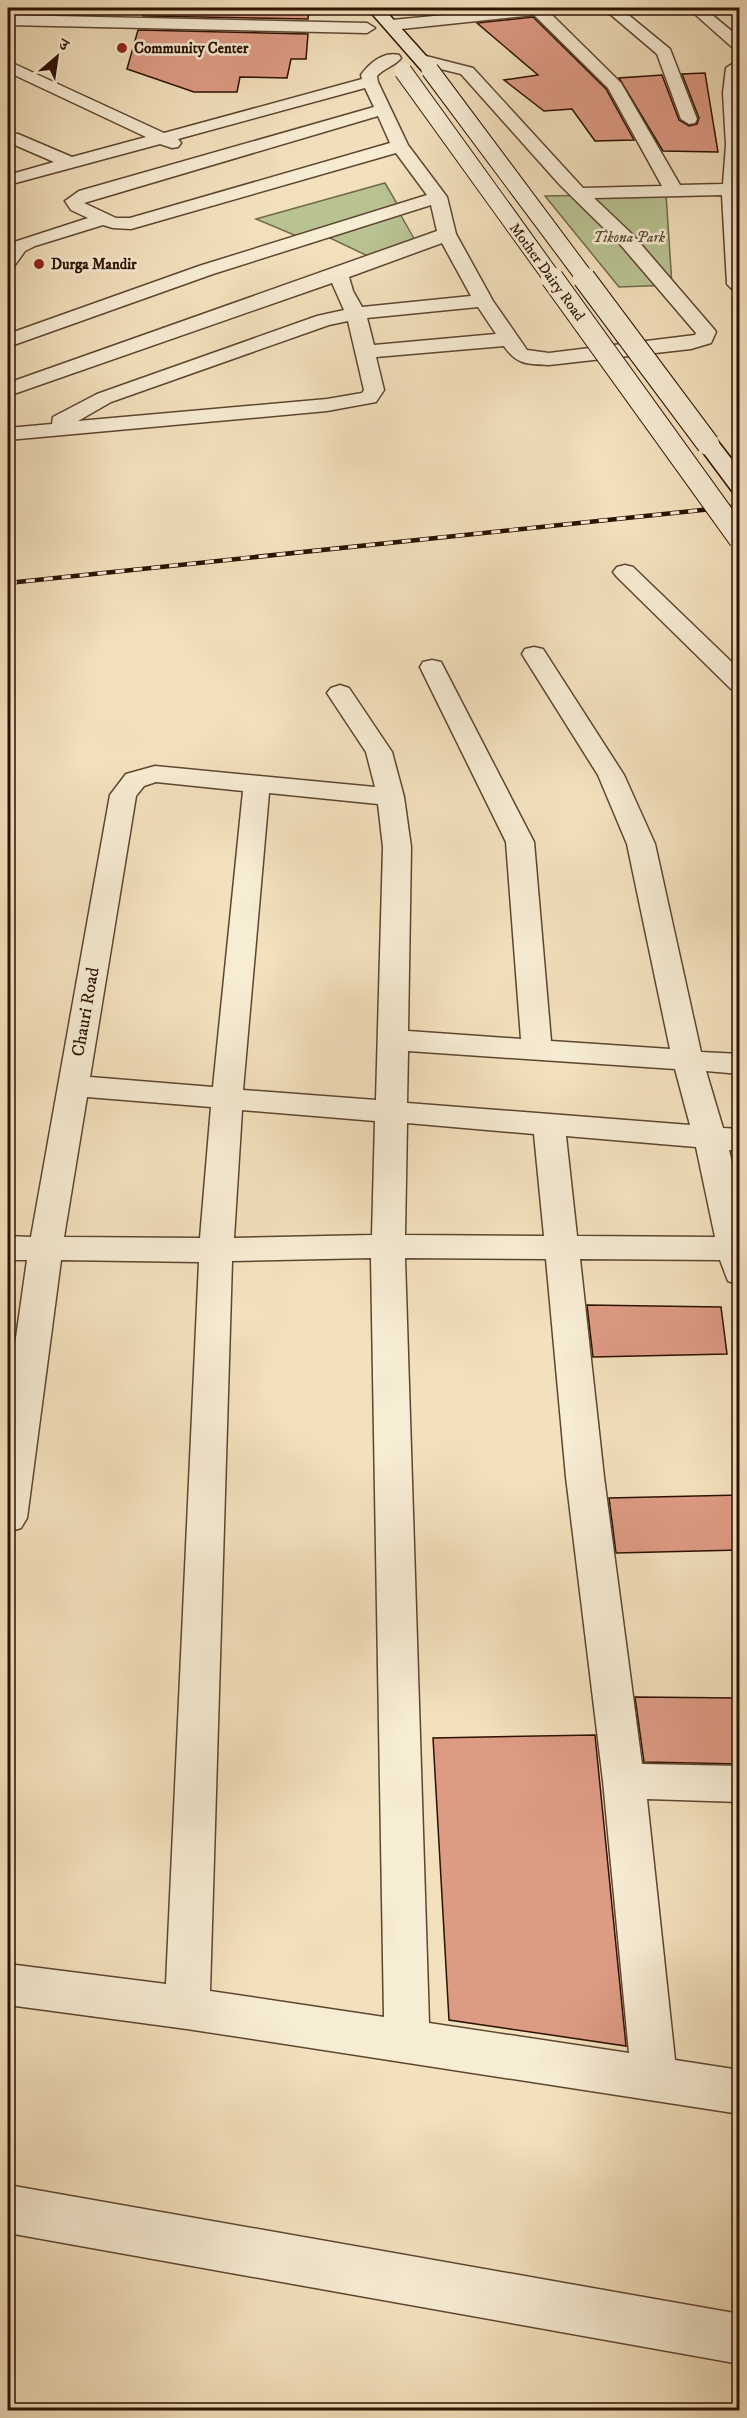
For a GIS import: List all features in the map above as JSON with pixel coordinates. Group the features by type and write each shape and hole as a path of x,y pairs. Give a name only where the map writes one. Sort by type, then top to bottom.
{"street":[{"name":"Mother Dairy Road","path":"351,8 384,48 740,539"},
{"name":"Mother Dairy Road","path":"375,8 426,65 740,486"},
{"path":"392,25 564,8"},
{"path":"611,8 664,52 689,119"},
{"path":"696,8 738,44"},
{"path":"537,9 615,86 674,191"},
{"path":"8,20 29,21 86,14 141,15 208,27 384,48 369,75 382,111 400,146 438,197 447,234 483,301 520,354 532,358 549,359 691,343 704,339 706,332 626,239 578,193 466,71 458,66 426,65"},
{"path":"27,39 29,21"},
{"path":"11,59 259,185"},
{"path":"740,64 734,68 731,93 737,145 735,189 737,284 740,286"},
{"path":"8,180 370,82"},
{"path":"382,111 85,195 74,201 76,206 103,219 122,225 131,224 259,185 400,146"},
{"path":"9,137 71,163"},
{"path":"578,193 735,189"},
{"path":"8,341 206,270 438,197"},
{"path":"8,261 18,248 28,242 103,219"},
{"path":"8,390 447,234"},
{"path":"8,434 369,399 374,390 356,313 344,291 339,274"},
{"path":"52,428 105,398 291,331 356,313 483,301"},
{"path":"365,352 510,339"},
{"path":"625,572 740,684"},
{"path":"8,1248 216,1250 388,1246 562,1247 738,1257 725,1139 688,1062 640,844 611,775 534,654"},
{"path":"432,667 519,842 537,1051"},
{"path":"340,693 380,753 391,797 397,847 388,1246 407,2041"},
{"name":"Chauri Road","path":"8,1518 46,1247 123,795 135,780 155,774 257,783"},
{"path":"187,2008 216,1250 227,1099 257,783 391,797"},
{"path":"393,1040 740,1064"},
{"path":"73,1086 725,1139"},
{"path":"549,1125 585,1477 624,1781 654,2080"},
{"path":"624,1781 740,1784"},
{"path":"8,1985 187,2008 740,2092"},
{"path":"8,2209 740,2339"}],"green space":[{"path":"385,183 399,207 299,237 256,219"},
{"name":"Tikona Park","path":"666,194 672,285 619,287 545,196"},
{"path":"399,212 416,242 372,258 328,237"}],"building":[{"path":"145,8 309,8 308,19 143,16"},
{"path":"533,17 606,89 634,140 595,141 572,109 544,111 504,80 538,75 477,23"},
{"path":"138,30 308,34 306,59 291,59 287,78 240,77 237,92 194,92 127,69"},
{"path":"705,73 718,152 663,151 619,78 662,75 679,120 689,126 697,124 699,118 682,74"},
{"path":"587,1305 721,1307 727,1354 593,1357"},
{"path":"740,1495 740,1550 616,1553 609,1498"},
{"path":"635,1697 740,1698 740,1764 644,1762"},
{"path":"595,1735 626,2046 449,2020 433,1738"}],"railway":[{"path":"8,583 740,506"}],"place":[{"name":"Community Center","path":"122,48"},
{"name":"Durga Mandir","path":"39,264"}]}
